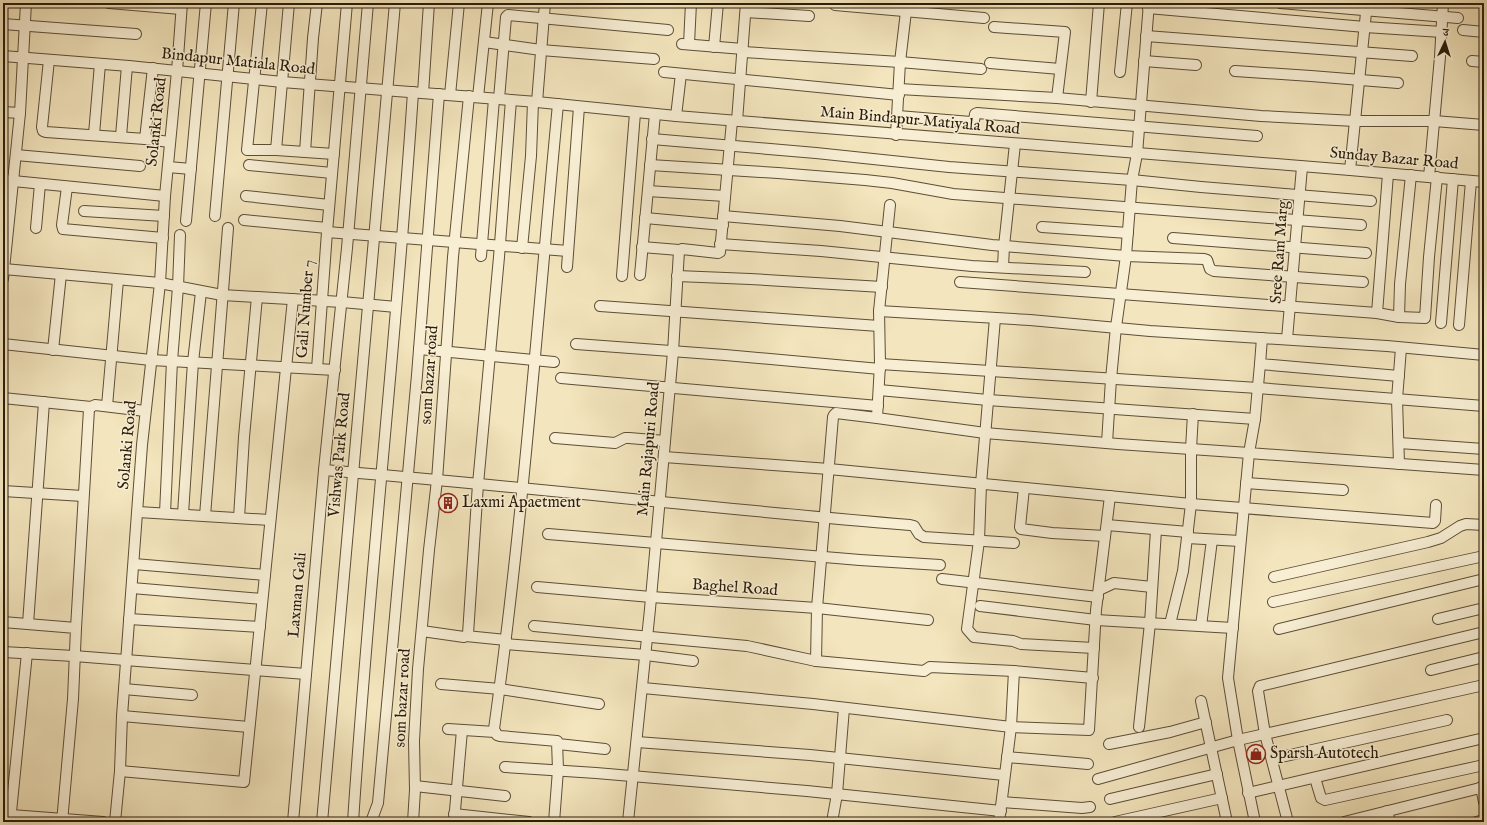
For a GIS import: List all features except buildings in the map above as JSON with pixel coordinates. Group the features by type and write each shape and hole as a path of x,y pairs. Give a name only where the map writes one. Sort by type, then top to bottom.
{"street":[{"path":"26,3 20,113 16,155 8,181 4,274 61,274 160,283 222,295 342,302 396,307"},
{"path":"109,3 182,6"},
{"path":"186,221 206,3"},
{"path":"215,216 234,3"},
{"path":"262,3 247,150 276,150 334,154"},
{"path":"276,150 289,3"},
{"path":"305,152 309,84 317,3"},
{"name":"Gali Number 7","path":"3,344 152,360 317,369 329,205 347,3"},
{"name":"Laxman Gali","path":"293,822 324,470 342,302 368,3"},
{"name":"Vishwas Park Road","path":"322,822 395,3"},
{"path":"353,822 371,584 402,238 429,3"},
{"path":"450,95 459,3"},
{"name":"som bazar road","path":"413,822 415,786 414,741 418,669 437,480 455,242 474,97 484,42 488,3"},
{"path":"522,248 545,3"},
{"path":"691,3 685,44 900,62 1060,69"},
{"path":"714,46 718,3"},
{"path":"1091,102 1099,3"},
{"path":"1120,72 1127,3"},
{"path":"1280,3 1367,6 1441,17 1458,18"},
{"path":"960,282 1377,313 1399,317 1425,318 1433,177 1434,121 1442,32 1441,17 1443,3"},
{"path":"835,5 907,7 984,18"},
{"name":"Solanki Road","path":"115,822 120,771 122,716 145,411 160,283 165,196 178,71 182,6"},
{"path":"1107,443 1116,327 1126,256 1132,180 1137,154 1149,6 1365,27 1442,32"},
{"path":"1350,170 1367,6"},
{"path":"642,247 720,252 730,146 740,80 746,7 809,16"},
{"path":"896,135 900,62 907,7"},
{"path":"481,256 496,99 507,16 668,30"},
{"path":"3,24 136,34"},
{"path":"994,26 1065,32 1057,98"},
{"path":"1463,30 1484,32"},
{"path":"1146,36 1412,56"},
{"path":"484,42 541,50 654,59"},
{"name":"Bindapur Matiala Road","path":"3,56 153,68 282,82 419,91 474,97"},
{"path":"49,60 42,129 46,132 121,136 170,142"},
{"path":"1144,60 1196,65"},
{"path":"1472,61 1484,62"},
{"path":"94,134 100,64"},
{"path":"121,136 127,66"},
{"path":"145,139 153,68"},
{"path":"1235,71 1398,83"},
{"path":"664,72 740,80 899,92 1057,98 1261,116 1355,121 1434,121 1484,125"},
{"path":"676,116 681,74"},
{"path":"371,822 378,803 408,477 439,94"},
{"path":"474,97 535,102"},
{"path":"466,636 468,632 478,484 500,246 511,100"},
{"name":"Main Bindapur Matiyala Road","path":"535,102 635,113 1302,167"},
{"path":"495,732 523,489 558,104"},
{"path":"567,267 579,107"},
{"path":"3,112 20,113"},
{"path":"622,276 635,113"},
{"path":"898,116 971,122 974,121 975,114 977,113 1139,125 1257,136"},
{"path":"640,275 654,114"},
{"path":"652,139 816,153 949,167 1011,170 1371,201"},
{"path":"1003,267 1014,144"},
{"path":"16,155 140,166"},
{"path":"249,165 332,173"},
{"path":"650,165 865,180 892,183 953,194 1361,225"},
{"path":"168,167 191,169"},
{"name":"Sunday Bazar Road","path":"1302,167 1484,182"},
{"name":"Sree Ram Marg","path":"1287,339 1291,307 1302,167"},
{"path":"1377,313 1388,174"},
{"path":"1399,317 1400,284 1411,175"},
{"path":"1440,323 1453,179"},
{"path":"8,181 165,196"},
{"path":"1459,325 1471,181"},
{"path":"36,228 40,184"},
{"path":"67,187 62,225 63,229 163,238"},
{"path":"648,192 725,196"},
{"path":"246,196 329,205"},
{"path":"877,418 880,366 879,311 890,205"},
{"path":"84,210 164,216"},
{"path":"645,218 723,221 787,221 887,230 1004,246 1126,256 1204,259 1207,260 1210,269 1214,271 1363,282"},
{"path":"244,220 348,234 568,251"},
{"path":"1042,227 1128,233"},
{"path":"205,516 228,228"},
{"path":"165,513 180,235"},
{"path":"1173,238 1366,253"},
{"path":"720,244 885,256 972,266 1085,272"},
{"name":"Main Rajapuri Road","path":"628,822 643,688 660,502 673,352 679,250"},
{"path":"53,350 61,274"},
{"path":"677,276 882,287"},
{"path":"107,406 118,280"},
{"path":"183,514 193,362 201,292"},
{"path":"239,518 250,366 257,297"},
{"path":"120,771 244,782 293,299"},
{"path":"600,306 880,326"},
{"path":"879,311 995,318 1150,331 1287,339 1484,355"},
{"path":"995,318 981,484 979,541 967,629 974,637 1014,641 1021,644 1094,648"},
{"path":"1255,822 1248,793 1228,684 1243,509 1249,453 1255,418 1262,338"},
{"path":"576,344 880,366 990,370 1258,388 1484,406"},
{"path":"1399,464 1397,399 1401,348"},
{"path":"419,349 554,362"},
{"path":"1260,364 1399,376"},
{"path":"317,369 335,370"},
{"path":"561,378 878,406"},
{"path":"879,390 988,400 1255,418"},
{"path":"3,398 91,407 95,405 107,406 145,411"},
{"path":"28,624 44,402"},
{"path":"62,820 72,699 88,413 91,407"},
{"path":"816,660 817,608 835,413 985,433 1484,470"},
{"path":"1170,624 1183,572 1188,535 1191,504 1191,449 1193,414"},
{"path":"555,438 615,442 624,438 665,441"},
{"path":"1399,443 1484,449"},
{"path":"664,457 829,470 1243,509 1433,523 1435,519 1436,505"},
{"path":"324,470 825,518 913,525 924,537 1014,543"},
{"path":"1246,483 1343,490"},
{"path":"1024,488 1020,527 1022,529 1052,533 1105,536"},
{"path":"3,491 83,496"},
{"path":"643,688 844,708 1011,727 1089,730 1098,593 1110,496"},
{"path":"138,512 270,520"},
{"path":"1274,577 1428,542 1441,538 1466,524 1484,525"},
{"path":"1107,525 1156,530 1212,540 1240,541"},
{"path":"1139,727 1150,623 1156,530"},
{"path":"548,534 822,557 940,565"},
{"path":"1201,626 1212,540"},
{"path":"1273,602 1484,556"},
{"path":"134,564 265,575"},
{"path":"1279,629 1484,579"},
{"path":"942,580 1098,593 1114,583 1152,587"},
{"name":"Baghel Road","path":"537,587 651,597 817,608 928,620"},
{"path":"132,588 262,599"},
{"path":"980,606 1096,620 1233,628"},
{"path":"1438,619 1484,608"},
{"path":"129,619 260,627"},
{"path":"3,622 76,628"},
{"path":"534,626 647,635 747,646 816,660 924,671 930,667 1014,671 1093,678"},
{"path":"422,631 506,642 646,655 693,662"},
{"path":"1288,822 1266,734 1258,688 1264,685 1484,632"},
{"path":"3,652 306,674"},
{"path":"27,653 11,819 103,822"},
{"path":"1431,670 1484,657"},
{"path":"999,822 1011,727 1014,671"},
{"path":"441,684 500,689 599,704"},
{"path":"1098,778 1238,740 1484,685"},
{"path":"124,689 192,695"},
{"path":"1201,701 1227,822"},
{"path":"832,822 844,708"},
{"path":"122,716 250,727"},
{"path":"1272,759 1447,720"},
{"path":"1109,744 1170,732 1206,722"},
{"path":"448,729 495,732 500,736 555,740 558,744 605,749"},
{"path":"462,730 454,818 529,822"},
{"path":"1248,793 1484,738"},
{"path":"637,742 810,755 1004,775"},
{"path":"554,822 558,770 558,744"},
{"path":"1007,757 1088,764"},
{"path":"1315,778 1321,798 1325,800 1484,765"},
{"path":"506,767 1002,806 1082,808 1090,806"},
{"path":"1110,799 1217,774"},
{"path":"415,786 505,796"},
{"path":"1344,822 1482,787 1484,802"},
{"path":"1115,822 1222,798"},
{"path":"1387,811 1390,822"},
{"path":"1476,822 1484,820"}],"place":[{"name":"Laxmi Apaetment","path":"448,503"},
{"name":"Sparsh Autotech","path":"1256,754"}]}
